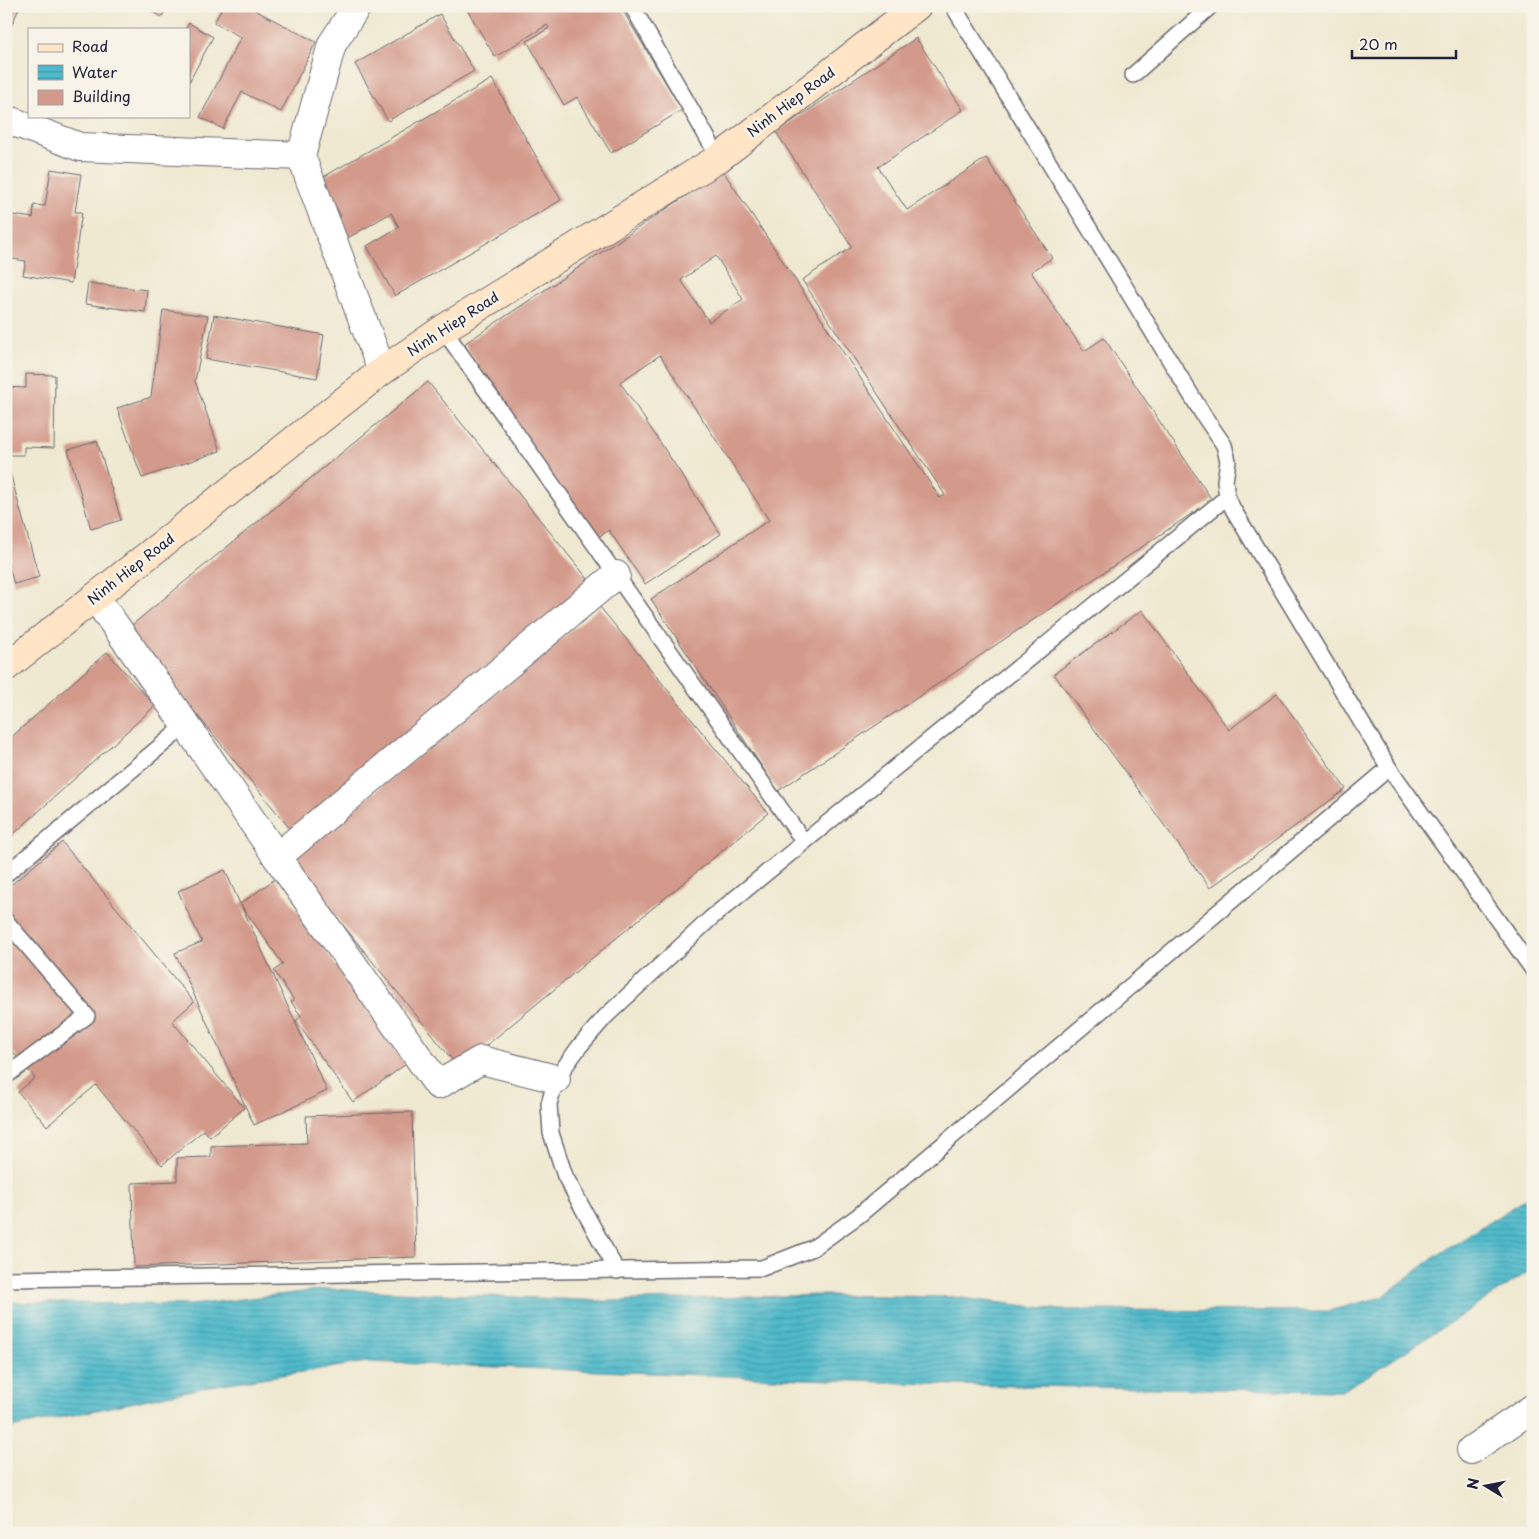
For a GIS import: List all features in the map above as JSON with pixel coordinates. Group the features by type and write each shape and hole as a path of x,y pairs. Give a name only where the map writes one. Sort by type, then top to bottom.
{"main road":[{"name":"Ninh Hiep Road","path":"6,667 382,371 444,328 719,158 917,6"}],"street":[{"path":"357,6 332,44 301,156 382,371"},
{"path":"6,119 80,147 301,156"},
{"path":"277,857 616,575"},
{"path":"95,597 438,1085 481,1060 556,1078"},
{"path":"1471,1450 1533,1408"}],"lane":[{"path":"632,6 719,158"},
{"path":"953,6 1204,416 1224,445 1228,461 1225,481 1228,497 1234,511 1389,768 1533,970"},
{"path":"1133,75 1212,6"},
{"path":"444,328 804,842"},
{"path":"617,1272 565,1176 551,1132 549,1104 556,1078 579,1048 605,1017 711,918 1228,497"},
{"path":"6,874 186,725"},
{"path":"6,1279 617,1272 762,1268 813,1248 858,1216 1389,768"},
{"path":"6,921 87,1016 6,1076"}],"water":[{"path":"1533,1194 1533,1269 1369,1375 1341,1391 956,1385 367,1362 216,1385 6,1429 6,1302 191,1305 328,1289 605,1301 820,1295 953,1297 1061,1310 1328,1311 1382,1297 1432,1259"}],"building":[{"path":"6,6 20,6 6,38"},
{"path":"141,6 167,6 162,17"},
{"path":"223,6 247,6 316,42 281,112 242,92 223,129 200,117 241,37 214,23"},
{"path":"465,6 620,6 682,110 611,153 577,97 564,105 527,41 549,28 547,25 495,57"},
{"path":"440,14 474,71 388,121 355,64"},
{"path":"189,23 213,37 190,80 190,28 186,28"},
{"path":"916,38 963,110 878,167 907,210 986,158 1052,258 1031,272 1054,307 1084,351 1104,338 1212,500 778,791 651,599 769,520 660,355 620,382 721,534 645,584 609,530 594,540 464,344 723,171 940,498 945,495 802,280 852,247 776,132","holes":["716,256 743,299 709,322 681,280"]},
{"path":"492,79 561,200 395,296 367,246 399,227 391,213 339,243 328,223 341,216 320,179"},
{"path":"51,169 81,174 75,212 82,212 71,283 23,275 26,261 6,258 6,214 33,218 34,205 45,206"},
{"path":"88,283 147,290 145,312 85,304"},
{"path":"163,310 208,316 195,381 220,451 142,478 117,408 151,397"},
{"path":"214,315 324,335 317,378 206,359"},
{"path":"26,374 55,375 54,448 24,447 24,455 6,455 6,387 26,388"},
{"path":"428,382 592,584 291,830 127,629"},
{"path":"97,441 121,520 91,529 68,450"},
{"path":"7,462 39,577 14,584 6,556"},
{"path":"600,607 768,813 459,1068 291,861"},
{"path":"1142,610 1229,730 1277,694 1346,789 1210,888 1054,674"},
{"path":"107,652 155,706 6,841 6,742"},
{"path":"62,842 194,1002 172,1021 244,1108 210,1137 204,1130 162,1165 96,1085 47,1126 18,1092 35,1078 6,1044 6,889"},
{"path":"225,870 240,904 275,879 406,1064 353,1102 296,1021 301,1016 291,1002 294,1000 274,971 283,964 241,905 327,1091 254,1125 175,953 202,942 178,891"},
{"path":"412,1112 416,1257 134,1267 132,1183 177,1181 177,1158 211,1157 211,1146 307,1143 306,1116"}]}
